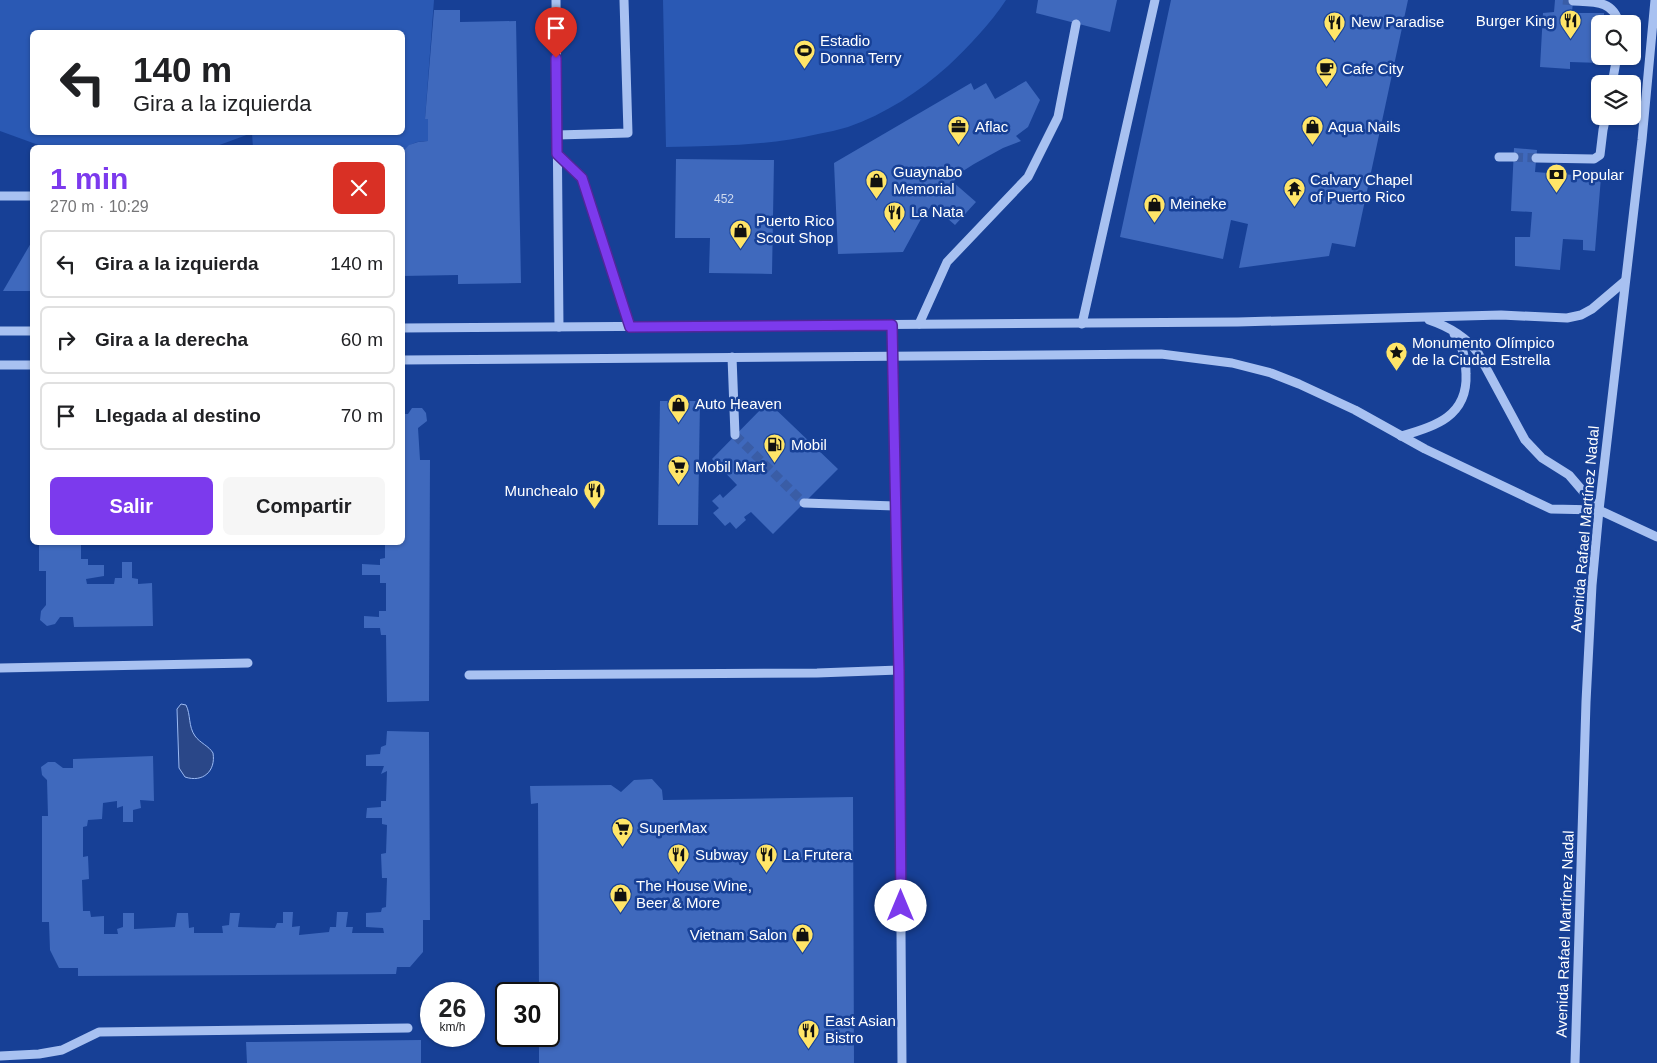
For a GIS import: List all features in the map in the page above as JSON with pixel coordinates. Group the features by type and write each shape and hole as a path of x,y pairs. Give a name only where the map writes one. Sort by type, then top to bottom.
{"street":[{"path":"556,0 559,328"},
{"path":"557,136 628,133 624,0"},
{"path":"1082,324 1155,0"},
{"name":"Avenida Rafael Martínez Nadal","path":"1575,1063 1586,702 1592,584 1642,140 1655,0"},
{"path":"1573,1 1606,5 1614,11 1616,15"},
{"path":"919,324 947,262 1028,177 1058,117 1076,24"},
{"path":"1536,158 1594,159 1600,155 1604,125"},
{"path":"557,154 582,178 630,327"},
{"path":"1499,157 1514,157"},
{"path":"0,196 30,196"},
{"path":"405,328 1082,324 1502,315 1567,318 1581,315 1592,309 1625,280"},
{"path":"1422,317 1438,323 1469,341 1478,353 1525,440 1542,458 1569,476 1599,510 1654,536"},
{"path":"892,325 899,670 902,1063"},
{"path":"0,331 30,331"},
{"path":"1401,436 1439,424 1460,404 1465,393 1466,366 1460,341 1453,332"},
{"path":"405,360 1161,354 1232,363 1271,373 1355,410 1425,449 1551,509 1599,510"},
{"path":"732,357 735,435"},
{"path":"0,365 30,364"},
{"path":"804,503 895,506"},
{"path":"0,668 248,663"},
{"path":"469,676 797,673 899,670"},
{"path":"0,1056 39,1054 62,1050 99,1032 408,1028"}],"shaded area":[{"path":"0,0 434,0 425,119 428,119 428,141 414,143 405,150 405,145 253,145 252,135 405,135 405,30 30,30 30,135 247,135 219,145 38,145 0,131"},
{"name":"Estadio Donna Terry","path":"663,0 1006,0 979,34 937,76 888,109 862,122 837,130 780,141 742,145 666,147"},
{"path":"181,704 186,705 191,728 195,736 213,753 210,770 203,777 185,777 179,768 177,709"}],"building":[{"path":"1038,0 1117,0 1110,32 1036,13"},
{"path":"1171,0 1408,0 1355,247 1332,243 1329,256 1239,268 1248,224 1231,220 1223,259 1120,237"},
{"name":"Burger King","path":"1555,0 1573,0 1572,13 1604,13 1604,15 1591,15 1591,63 1570,62 1570,69 1540,67 1543,13 1554,12"},
{"path":"434,10 460,10 460,22 516,21 521,283 458,284 458,275 405,276 405,149 409,145 428,141 428,119 425,119"},
{"path":"1026,81 1040,100 1028,127 1016,136 1021,141 1003,148 974,164 963,171 953,182 976,202 955,225 932,205 921,219 903,252 838,254 834,163 971,83 974,90 986,83 995,99"},
{"name":"Popular","path":"1514,148 1537,150 1535,172 1601,177 1595,251 1583,250 1583,240 1563,239 1560,270 1515,266 1515,237 1530,237 1532,212 1511,211"},
{"path":"676,159 774,160 772,274 709,273 710,238 675,238"},
{"path":"30,245 30,291 3,291"},
{"name":"Mobil Mart","path":"660,401 700,401 698,525 658,525"},
{"name":"Mobil","path":"768,402 838,469 773,534 751,512 744,517 746,520 736,529 730,522 725,526 713,513 719,508 712,501 720,494 723,498 737,485 712,459"},
{"path":"412,408 422,408 426,413 427,421 418,428 420,460 430,460 429,701 387,702 386,635 381,635 380,628 364,628 364,616 379,617 379,611 386,611 386,583 380,583 380,575 362,575 362,564 380,565 380,559 385,558 385,545 405,545 405,414 408,414"},
{"path":"39,545 81,545 81,559 88,559 88,565 104,565 104,576 86,579 87,584 114,584 115,578 122,578 122,562 132,562 132,578 138,579 138,584 152,583 153,626 74,627 73,617 60,617 55,624 47,626 40,620 41,611 46,605 46,571 39,571"},
{"path":"387,731 429,732 430,920 423,920 423,952 410,967 397,967 396,974 78,976 78,968 59,968 50,950 49,922 42,922 42,816 48,816 47,780 42,775 41,767 48,762 55,762 63,768 73,768 73,759 153,756 154,801 140,800 141,808 133,810 133,822 123,822 123,806 117,808 117,801 103,803 102,819 88,820 87,826 83,827 83,857 88,856 89,879 82,880 83,911 90,911 91,917 104,916 104,934 118,934 117,929 123,927 123,913 134,913 134,929 175,927 177,913 188,913 189,928 194,927 194,933 223,933 222,926 229,925 230,913 240,913 238,927 275,928 277,923 283,923 283,912 293,912 292,927 300,926 299,935 329,932 330,927 336,927 337,912 348,912 346,927 353,927 352,933 384,933 383,928 366,927 366,913 381,912 382,908 386,907 387,878 382,878 381,854 386,853 387,825 382,824 382,818 366,818 367,808 381,807 381,801 386,801 387,771 381,774 384,766 366,766 366,755 380,754 381,747 386,745"},
{"path":"652,779 662,790 663,800 853,797 854,1063 539,1063 539,1047 560,1047 560,982 539,982 538,803 531,804 530,786 611,785 621,792 634,780"},
{"path":"420,1040 421,1063 247,1063 246,1042"}],"tunnel":[{"path":"1563,0 1573,1"},
{"path":"1514,157 1536,158"},
{"path":"735,435 804,503"}],"place":[{"name":"Burger King","path":"1571,40"},
{"name":"New Paradise","path":"1335,41"},
{"name":"Estadio Donna Terry","path":"804,69"},
{"name":"Cafe City","path":"1326,88"},
{"name":"Aflac","path":"959,146"},
{"name":"Aqua Nails","path":"1312,146"},
{"name":"Popular","path":"1556,194"},
{"name":"Guaynabo Memorial","path":"877,200"},
{"name":"Calvary Chapel of Puerto Rico","path":"1294,208"},
{"name":"Meineke","path":"1154,223"},
{"name":"La Nata","path":"895,231"},
{"name":"Puerto Rico Scout Shop","path":"740,249"},
{"name":"Monumento Olímpico de la Ciudad Estrella","path":"1396,371"},
{"name":"Auto Heaven","path":"679,423"},
{"name":"Mobil","path":"775,464"},
{"name":"Mobil Mart","path":"679,486"},
{"name":"Munchealo","path":"594,510"},
{"name":"SuperMax","path":"623,847"},
{"name":"Subway","path":"679,874"},
{"name":"La Frutera","path":"767,874"},
{"name":"The House Wine, Beer & More","path":"620,914"},
{"name":"Vietnam Salon","path":"803,954"},
{"name":"East Asian Bistro","path":"809,1049"}],"route":[{"path":"556,58 557,154 582,178 630,327 892,325 899,670 901,906"}]}
